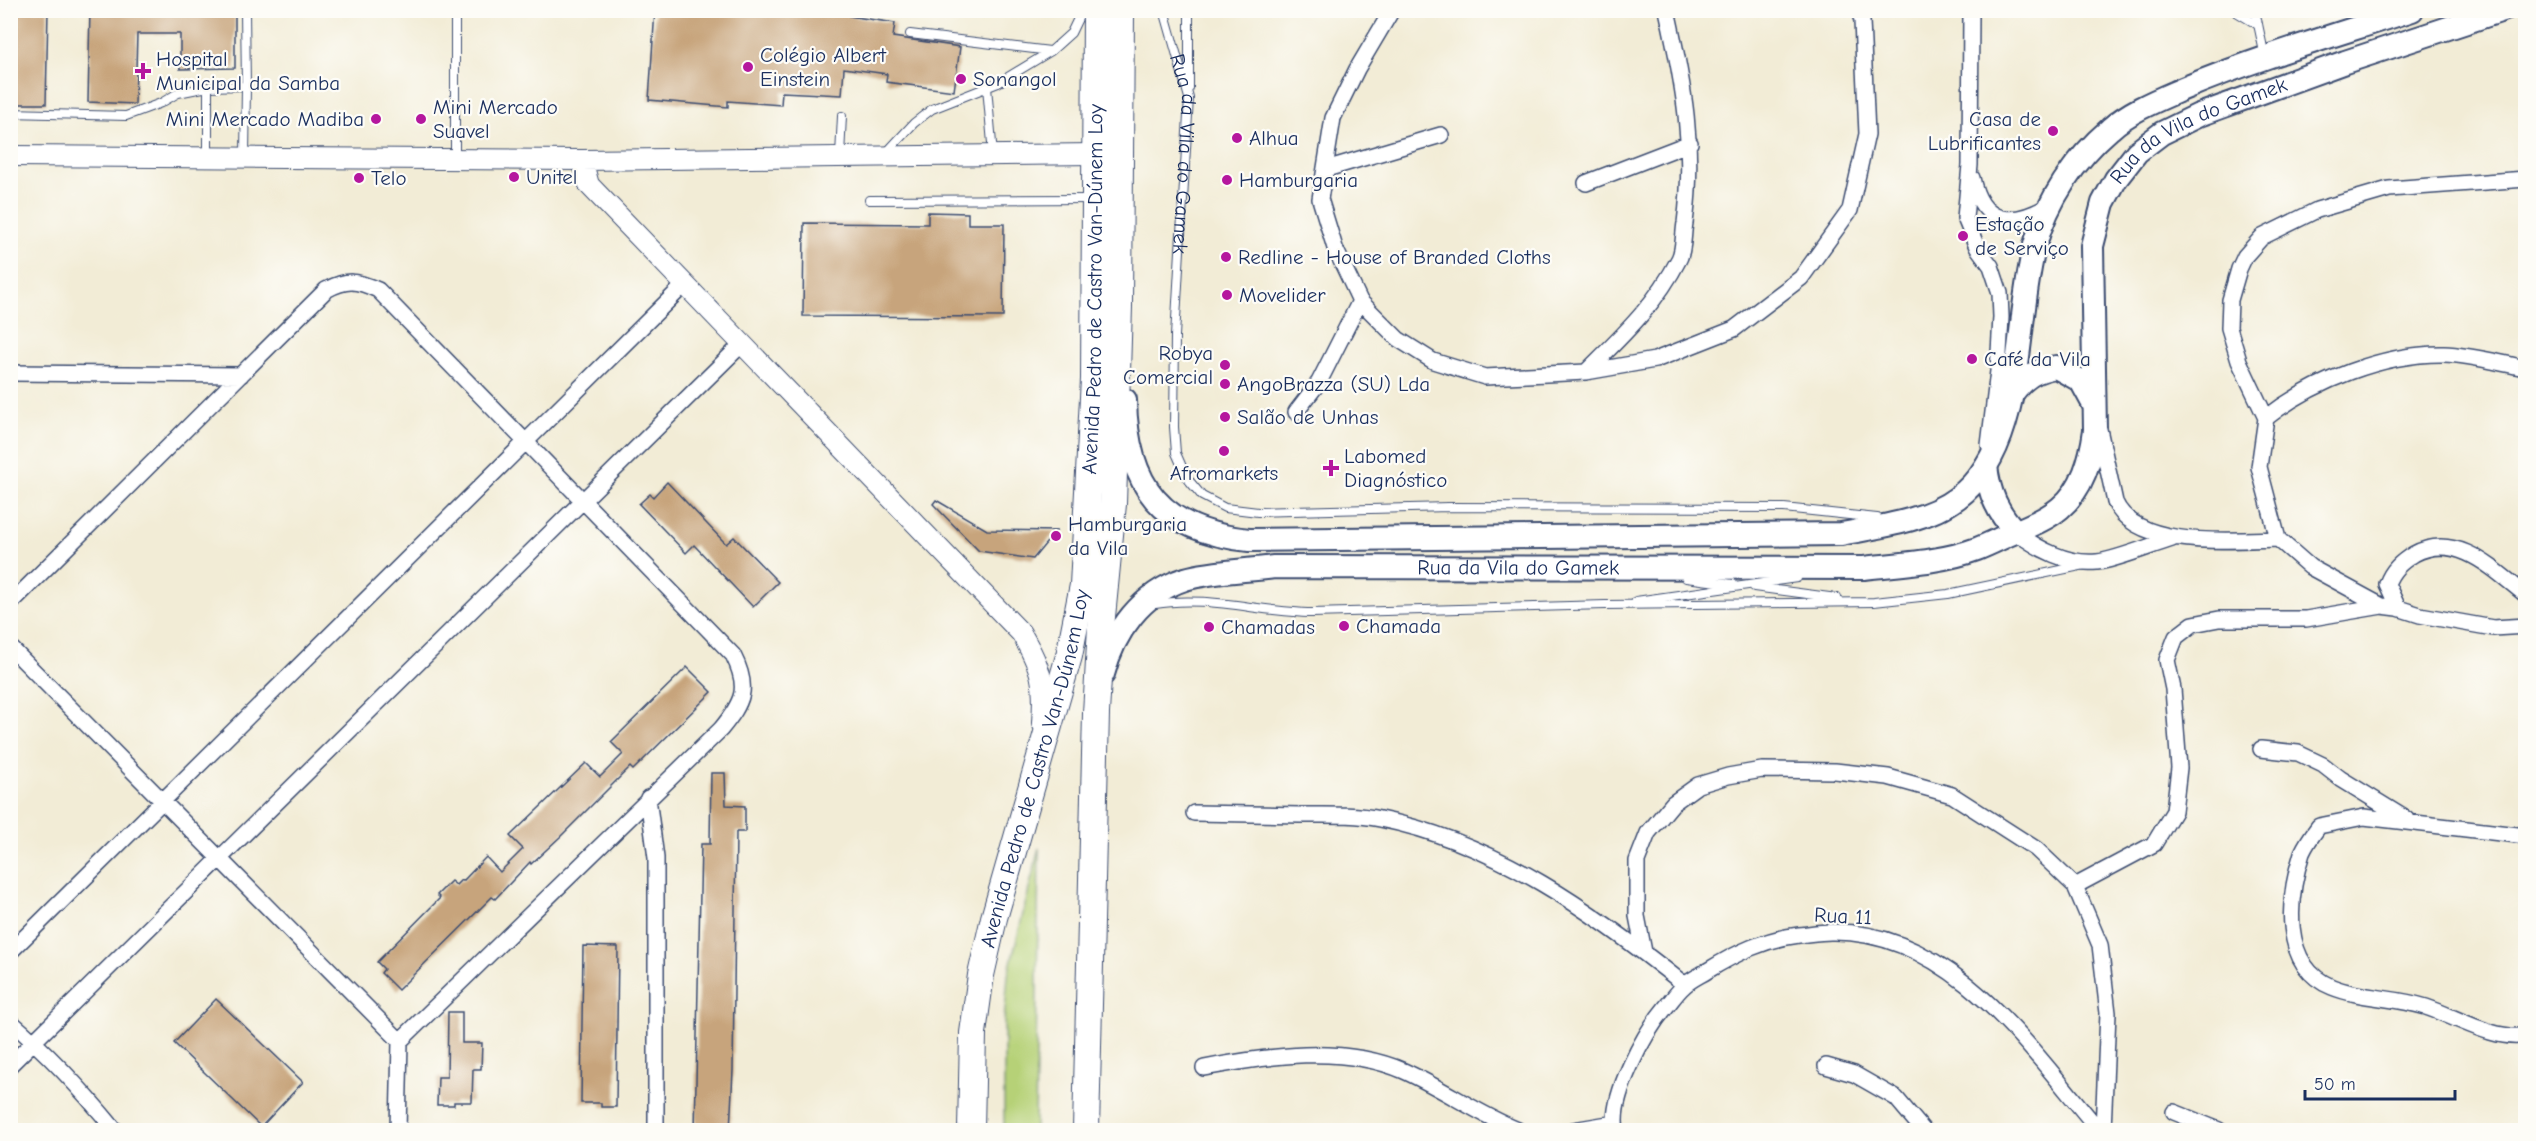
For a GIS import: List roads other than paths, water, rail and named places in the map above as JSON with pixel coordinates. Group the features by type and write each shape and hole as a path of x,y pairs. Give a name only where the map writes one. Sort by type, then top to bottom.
{"highway":[{"name":"Avenida Pedro de Castro Van-Dúnem Loy","path":"971,1131 974,1033 981,975 994,918 1073,638 1083,585 1094,379 1096,10"},
{"name":"Avenida Pedro de Castro Van-Dúnem Loy","path":"1086,1131 1096,713 1101,627 1113,504 1119,372 1121,10"}],"main road":[{"name":"Rua da Vila do Gamek","path":"1119,372 1132,456 1140,479 1171,516 1185,525 1220,537 1249,540 1841,534 1936,511 1957,499 1975,483 1986,466 2002,431 2012,394 2023,328 2026,288 2035,244 2049,205 2083,158 2111,128 2151,103 2208,79 2412,10"},
{"name":"Rua da Vila do Gamek","path":"1096,713 1106,664 1124,623 1136,609 1165,588 1186,579 1274,567 1864,568 1953,556 1977,549 2043,520 2061,508 2074,492 2084,475 2092,453 2095,430 2092,246 2103,204 2116,178 2137,152 2162,133 2199,115 2335,66 2503,10"},
{"name":"Rua da Vila do Gamek","path":"2012,394 2020,382 2031,375 2056,367 2081,381 2094,407"},
{"path":"1986,466 1989,488 1995,503 2004,520 2016,532"}],"street":[{"path":"1392,10 1333,118 1320,200 1335,248 1360,301 1398,339 1432,361 1485,377 1586,372 1655,360 1734,328 1801,278 1850,210 1867,134 1862,21 1859,10"},
{"path":"1586,372 1645,313 1680,257 1689,190 1690,143 1679,66 1666,10"},
{"path":"1971,10 1970,165 1965,218 1977,247 1991,266 2000,293 1998,370 1986,466"},
{"path":"1326,169 1441,135"},
{"path":"1586,183 1690,143"},
{"path":"10,156 582,160 1095,154"},
{"path":"582,160 589,185 1021,633 1039,665 1043,679 1042,724 1033,782"},
{"path":"1970,165 1976,194 1987,209 2001,220 2017,219 2033,214 2049,205"},
{"path":"2382,606 2310,567 2278,539 2259,467 2266,418 2240,361 2229,328 2230,300 2239,269 2245,256 2262,237 2317,210 2390,189 2526,179"},
{"path":"10,604 326,290 343,282 361,282 378,290 733,655 742,672 744,692 736,711 721,729 400,1041 398,1131"},
{"path":"10,952 685,284"},
{"path":"1296,412 1318,382 1360,301"},
{"path":"10,1065 742,344"},
{"path":"2266,418 2288,401 2360,368 2389,359 2445,354 2526,368"},
{"path":"10,373 241,375"},
{"path":"2094,407 2115,502 2119,512 2129,521 2172,538 2222,541 2278,539"},
{"path":"2016,532 2034,546 2052,553 2075,561 2097,562 2172,538"},
{"path":"2398,608 2387,584 2391,573 2404,560 2427,548 2448,547 2471,555 2526,595"},
{"path":"2075,886 2154,844 2174,811 2179,768 2173,689 2167,660 2176,638 2193,624 2219,619 2306,619 2382,606 2493,628 2526,626"},
{"path":"10,647 164,800 400,1041"},
{"path":"2261,749 2298,753 2323,765 2341,779 2410,822"},
{"path":"1644,952 1637,916 1636,861 1648,833 1673,803 1698,785 1728,776 1762,770 1835,771 1888,777 1953,795 2036,849 2075,886 2100,945 2108,1013 2101,1131"},
{"path":"648,798 656,858 656,1131"},
{"path":"1194,813 1336,815 1379,819 1420,829 1530,874 1644,952 1685,985"},
{"path":"2526,836 2364,818 2319,826 2303,852 2292,904 2293,937 2298,957 2310,973 2330,986 2351,993 2424,1006 2495,1034 2516,1038 2526,1035"},
{"name":"Rua 11","path":"1615,1127 1622,1088 1634,1054 1657,1018 1685,985 1737,952 1782,937 1832,932 1875,938 1917,952 1962,980 2001,1014 2101,1131"},
{"path":"10,1021 35,1042 88,1098 114,1131"},
{"path":"1204,1068 1261,1057 1324,1055 1363,1059 1402,1070 1491,1119 1518,1131"},
{"path":"1826,1066 1854,1074 1896,1098 1923,1131"},
{"path":"2174,1112 2212,1129"},
{"path":"1573,1131 1615,1127"}],"lane":[{"path":"245,10 245,157"},
{"path":"455,10 455,159"},
{"path":"879,156 891,150 914,123 932,109 987,87 1051,51 1071,33 1082,10"},
{"name":"Rua da Vila do Gamek","path":"1164,10 1189,98 1175,336 1173,410 1176,453 1187,478 1202,496 1225,508 1258,512 1449,507 1784,508 1868,518 1914,517"},
{"path":"1189,10 1189,98"},
{"path":"2233,10 2258,25"},
{"path":"2255,10 2265,58"},
{"path":"910,33 1051,51"},
{"path":"10,113 126,116 160,103 178,93 207,87 246,86"},
{"path":"207,87 208,157"},
{"path":"987,87 993,155"},
{"path":"840,157 842,116"},
{"path":"869,200 1095,199"},
{"path":"1136,609 1175,600 1312,614 1605,605 1864,602 1948,594 2097,562"},
{"path":"1607,567 1864,602"},
{"path":"1605,605 1864,568"}],"place":[{"name":"Colégio Albert Einstein","path":"748,67"},
{"name":"Hospital Municipal da Samba","path":"143,71"},
{"name":"Sonangol","path":"961,79"},
{"name":"Mini Mercado Madiba","path":"376,119"},
{"name":"Mini Mercado Suavel","path":"421,119"},
{"name":"Casa de Lubrificantes","path":"2053,131"},
{"name":"Alhua","path":"1237,138"},
{"name":"Unitel","path":"514,177"},
{"name":"Telo","path":"359,178"},
{"name":"Hamburgaria","path":"1227,180"},
{"name":"Estação de Serviço","path":"1963,236"},
{"name":"Redline - House of Branded Cloths","path":"1226,257"},
{"name":"Movelider","path":"1227,295"},
{"name":"Café da Vila","path":"1972,359"},
{"name":"Robya Comercial","path":"1225,365"},
{"name":"AngoBrazza (SU) Lda","path":"1225,384"},
{"name":"Salão de Unhas","path":"1225,417"},
{"name":"Afromarkets","path":"1224,451"},
{"name":"Labomed Diagnóstico","path":"1331,468"},
{"name":"Hamburgaria da Vila","path":"1056,536"},
{"name":"Chamada","path":"1344,626"},
{"name":"Chamadas","path":"1209,627"}]}
